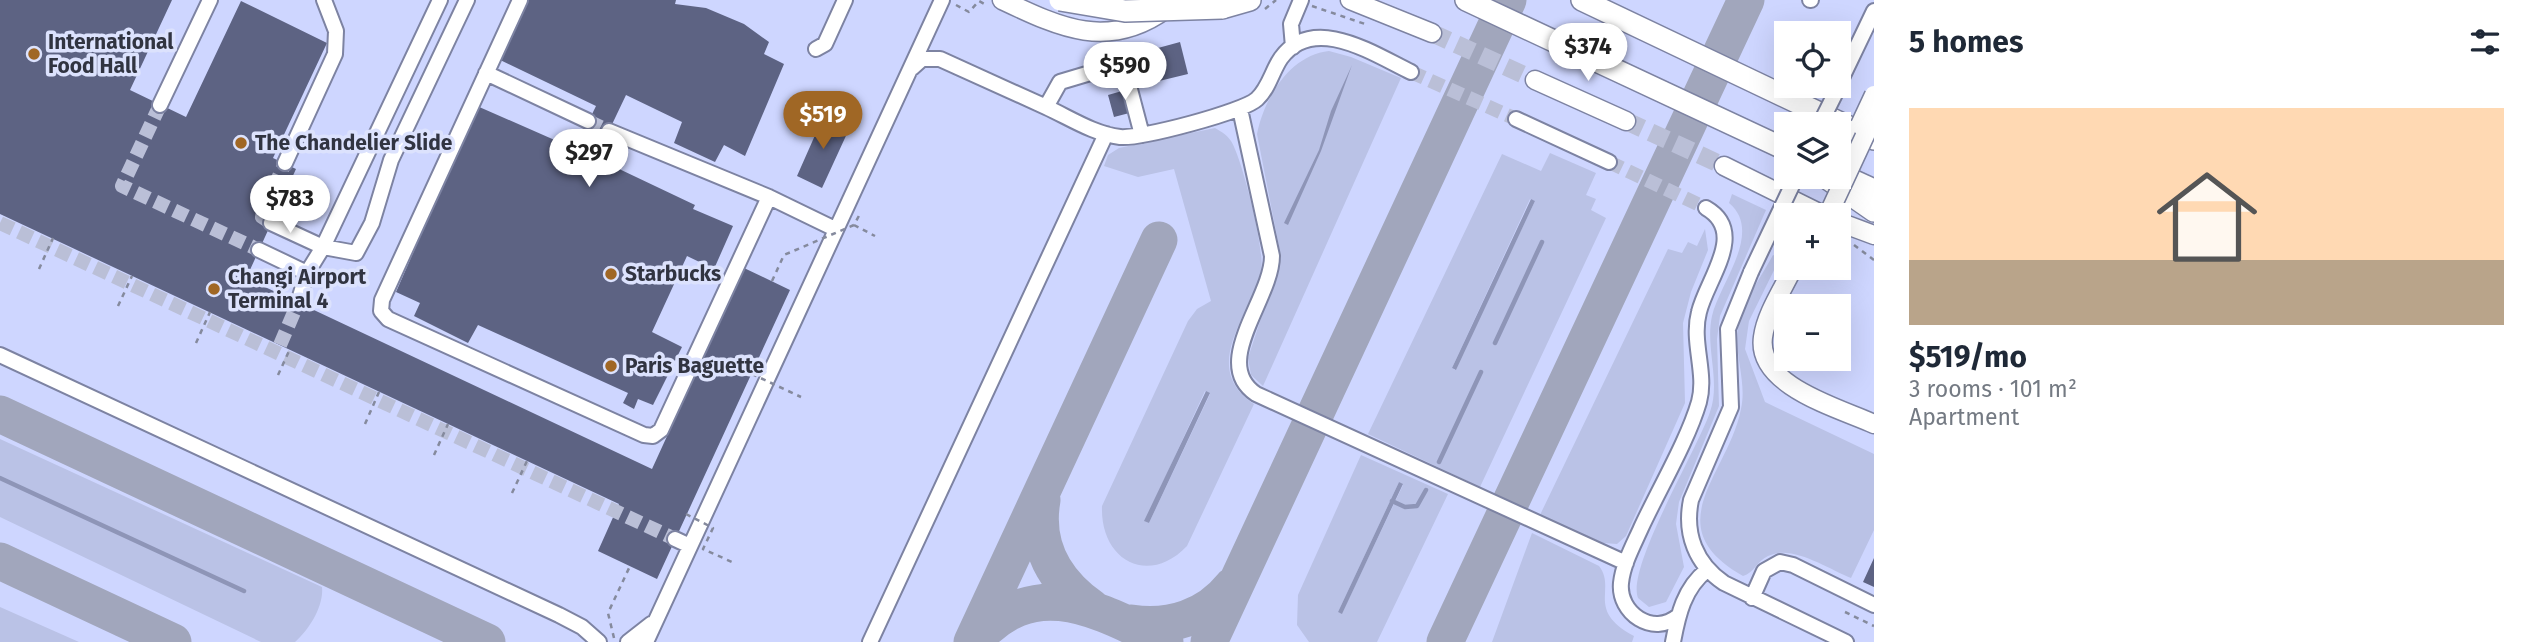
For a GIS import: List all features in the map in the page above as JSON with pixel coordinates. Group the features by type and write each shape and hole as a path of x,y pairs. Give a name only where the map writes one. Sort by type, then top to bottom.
{"highway":[{"path":"1060,0 1105,10 1142,11 1222,8 1250,0"},
{"path":"1466,0 1774,144"},
{"path":"1582,0 1874,139"},
{"path":"1851,179 1874,190"},
{"path":"1842,189 1874,211"}],"main road":[{"path":"1002,0 1069,29 1104,32 1138,25 1179,0"},
{"path":"1104,32 1113,19 1116,0"},
{"path":"1350,0 1432,33"},
{"path":"1535,80 1626,121"},
{"path":"1851,145 1874,95"},
{"path":"1829,203 1874,116"},
{"path":"1724,166 1799,203"},
{"path":"1851,226 1874,235"},
{"path":"1790,280 1773,334 1773,354 1779,366 1789,375 1874,413"},
{"path":"1794,280 1763,336 1764,356 1771,371 1786,383 1874,424"}],"lane":[{"path":"160,105 211,0"},
{"path":"285,163 335,54 336,31 324,0"},
{"path":"298,303 307,273 323,247 440,0"},
{"path":"271,223 323,247 356,253 365,237 391,160 467,0"},
{"path":"520,0 382,300 381,311 388,319 644,435 653,436 661,430 769,197"},
{"path":"816,49 825,44 845,0"},
{"path":"646,642 652,623 690,547 942,0"},
{"path":"1293,47 1290,30 1300,3"},
{"path":"1851,60 1874,11"},
{"path":"909,72 922,59 940,59 1106,134 1122,137 1142,135 1240,109 1262,93 1281,58 1293,47 1309,39 1340,40 1411,72"},
{"path":"1045,107 1060,82 1113,68 1127,78 1142,135"},
{"path":"486,73 588,121"},
{"path":"1240,109 1272,256 1270,276 1240,349 1237,361 1241,380 1256,394 1626,563"},
{"path":"1516,119 1609,162"},
{"path":"609,131 769,197 835,229"},
{"path":"870,642 1106,134"},
{"path":"1790,189 1751,272 1728,329 1731,407 1696,487 1688,514 1695,551 1707,570 1724,583 1846,642"},
{"path":"1678,616 1666,624 1651,624 1626,609 1620,595 1626,563 1699,402 1696,323 1726,239 1723,222 1706,208"},
{"path":"259,250 307,273"},
{"path":"0,355 559,615 592,634 599,642"},
{"path":"675,539 690,547"},
{"path":"1752,597 1764,571 1780,562 1793,565 1874,605"},
{"path":"1673,642 1678,616 1692,584 1707,570"},
{"path":"628,642 652,623"}],"path":[{"path":"1278,0 1289,12 1300,3 1374,28"},
{"path":"772,282 784,255 854,225 861,212"},
{"path":"854,225 875,236"},
{"path":"38,269 53,238"},
{"path":"1851,243 1874,260"},
{"path":"118,306 132,276"},
{"path":"196,343 210,312"},
{"path":"278,374 290,349"},
{"path":"752,373 801,397"},
{"path":"365,424 379,392"},
{"path":"434,455 448,424"},
{"path":"512,493 527,461"},
{"path":"686,514 713,528 703,549 732,562"},
{"path":"615,642 608,613 630,566"},
{"path":"1845,612 1874,626"}],"shaded area":[{"path":"0,0 1874,0 1874,642 0,642"},
{"path":"1329,51 1351,57 1401,78 1263,386 1251,375 1248,358 1281,257 1257,134 1266,106 1281,80 1302,61"},
{"path":"1352,65 1321,151 1288,225 1284,223 1319,150 1331,111"},
{"path":"1215,128 1224,134 1236,151 1247,185 1262,261 1261,271 1239,324 1229,358 1230,374 1238,390 1254,404 1187,546 1172,558 1157,565 1142,566 1129,562 1118,553 1109,541 1103,525 1102,506 1188,321 1197,309 1211,301 1174,169 1138,177 1104,166 1108,155 1119,148","holes":["1205,391 1210,394 1149,523 1145,521"]},
{"path":"1550,153 1596,173 1586,195 1596,199 1591,210 1606,218 1480,487 1368,434 1502,154 1541,171","holes":["1530,199 1535,201 1455,370 1452,368"]},
{"path":"1732,194 1766,210 1720,316 1717,339 1719,406 1679,502 1676,524 1684,567 1666,602 1649,607 1638,598 1637,583 1642,561 1703,429 1713,400 1714,376 1710,340 1712,316 1741,243 1739,215 1729,203"},
{"path":"1531,199 1535,201 1456,370 1452,368"},
{"path":"1705,229 1708,250 1691,292 1683,323 1685,403 1626,536 1617,544 1603,543 1540,515 1668,249 1682,253 1688,242 1697,246"},
{"path":"1774,255 1774,270 1749,321 1745,349 1765,402 1874,454 1874,530 1851,578 1810,559 1788,553 1768,556 1743,576 1717,557 1704,538 1700,519 1704,499 1734,433 1741,409 1742,389 1737,338 1740,319"},
{"path":"1206,391 1210,393 1149,523 1144,521"},
{"path":"0,439 322,587 321,602 315,617 295,642 261,642 0,517"},
{"path":"1361,455 1448,494 1377,642 1309,642 1297,625 1298,595","holes":["1399,482 1403,485 1342,613 1338,612"]},
{"path":"1399,482 1403,484 1342,614 1338,612"},
{"path":"1532,533 1599,566 1604,575 1606,608 1619,626 1634,636 1632,642 1492,642"},
{"path":"0,607 79,642 0,642"}],"building":[{"name":"Changi Airport Terminal 4","path":"0,0 172,0 130,90 186,117 241,1 327,43 273,158 296,169 249,272 268,281 265,287 652,469 744,268 790,290 657,579 598,551 619,504 0,214"},
{"path":"523,0 676,0 675,4 706,8 744,24 769,42 764,54 784,64 745,156 724,145 715,162 674,143 682,122 626,95 596,158 695,205 693,209 733,226 714,269 687,256 652,332 682,347 653,405 638,399 634,409 623,403 628,393 478,325 468,343 414,316 420,303 396,292 477,106 575,149 596,106 496,58"},
{"path":"1180,42 1188,74 1155,82 1147,51"},
{"path":"1136,87 1141,110 1114,117 1108,95"},
{"path":"824,115 850,127 822,188 797,176"},
{"path":"1874,558 1874,587 1863,582"}],"waterway":[{"path":"1495,343 1542,242"},
{"path":"1439,462 1481,372"},
{"path":"0,478 244,591"},
{"path":"1392,501 1405,507 1417,506 1426,490"}],"taxiway":[{"path":"1209,642 1508,0"},
{"path":"1445,642 1746,0"},
{"path":"972,642 1159,240"},
{"path":"0,414 487,642"},
{"path":"1042,500 1041,533 1050,562 1067,587 1092,608"},
{"path":"0,561 173,642"},
{"path":"1131,623 1160,624 1187,618 1211,606 1232,586"},
{"path":"976,639 999,619 1022,607 1045,602 1092,610 1165,642"}],"tunnel":[{"path":"1432,33 1535,80"},
{"path":"1411,72 1516,119"},
{"path":"160,105 122,186 259,250"},
{"path":"588,121 609,131"},
{"path":"1626,121 1724,166"},
{"path":"1609,162 1706,208"},
{"path":"271,223 262,217 263,212 285,163"},
{"path":"0,223 675,539"},
{"path":"280,345 298,303"}],"place":[{"name":"International Food Hall","path":"34,54"},
{"name":"The Chandelier Slide","path":"241,143"},
{"name":"Starbucks","path":"611,274"},
{"name":"Changi Airport Terminal 4","path":"214,289"},
{"name":"Paris Baguette","path":"611,366"}]}
